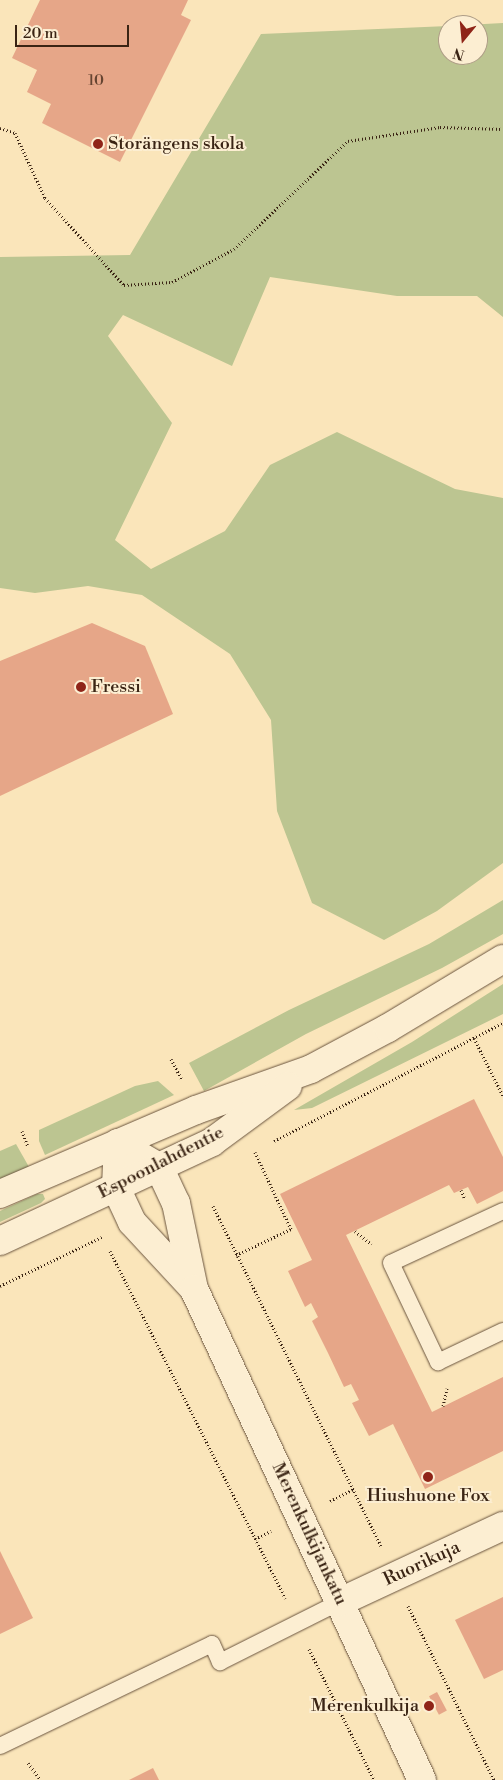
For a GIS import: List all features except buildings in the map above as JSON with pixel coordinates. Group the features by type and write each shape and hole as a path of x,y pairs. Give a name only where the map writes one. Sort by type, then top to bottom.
{"street":[{"name":"Espoonlahdentie","path":"0,1241 212,1142 311,1069 388,1028 503,959"},
{"name":"Espoonlahdentie","path":"0,1194 196,1110 311,1069"},
{"path":"118,1143 160,1167"},
{"name":"Merenkulkijankatu","path":"118,1143 116,1187 132,1222 194,1289"},
{"name":"Merenkulkijankatu","path":"160,1167 176,1203 194,1289 422,1780"},
{"name":"Ruorikuja","path":"340,1602 503,1526"}],"lane":[{"path":"503,1210 391,1263 438,1362 503,1331"},
{"path":"0,1746 212,1644 220,1662 340,1602"}],"path":[{"path":"0,128 15,133 45,198 124,285 172,282 234,249 348,141 440,128 503,129"},
{"path":"272,1142 503,1023"},
{"path":"474,1038 503,1096"},
{"path":"247,1155 263,1146"},
{"path":"236,1255 291,1229 254,1151"},
{"path":"176,1203 207,1192 236,1255 354,1489 494,1780"},
{"path":"0,1286 132,1222"},
{"path":"103,1236 374,1780"}],"green space":[{"path":"503,23 503,317 477,296 397,296 270,277 232,366 123,315 108,336 172,423 115,540 151,569 225,531 270,465 337,432 455,489 503,498 503,863 437,911 384,940 312,903 277,811 271,720 230,654 142,595 88,586 35,593 0,588 0,257 130,255 261,34 438,26 438,65 488,65 488,24"},
{"path":"503,900 503,934 442,968 306,1034 204,1091 189,1063 289,1010 429,944"},
{"path":"503,984 503,1014 312,1108 294,1110 412,1042"},
{"path":"158,1081 174,1095 45,1155 39,1141 39,1130 135,1086"},
{"path":"16,1144 29,1167 0,1180 0,1151"},
{"path":"37,1194 43,1194 45,1199 41,1203 0,1222 0,1211"}],"place":[{"name":"Storängens skola","path":"98,144"},
{"name":"Fressi","path":"81,687"},
{"name":"Hiushuone Fox","path":"428,1477"},
{"name":"Merenkulkija","path":"429,1706"}]}
